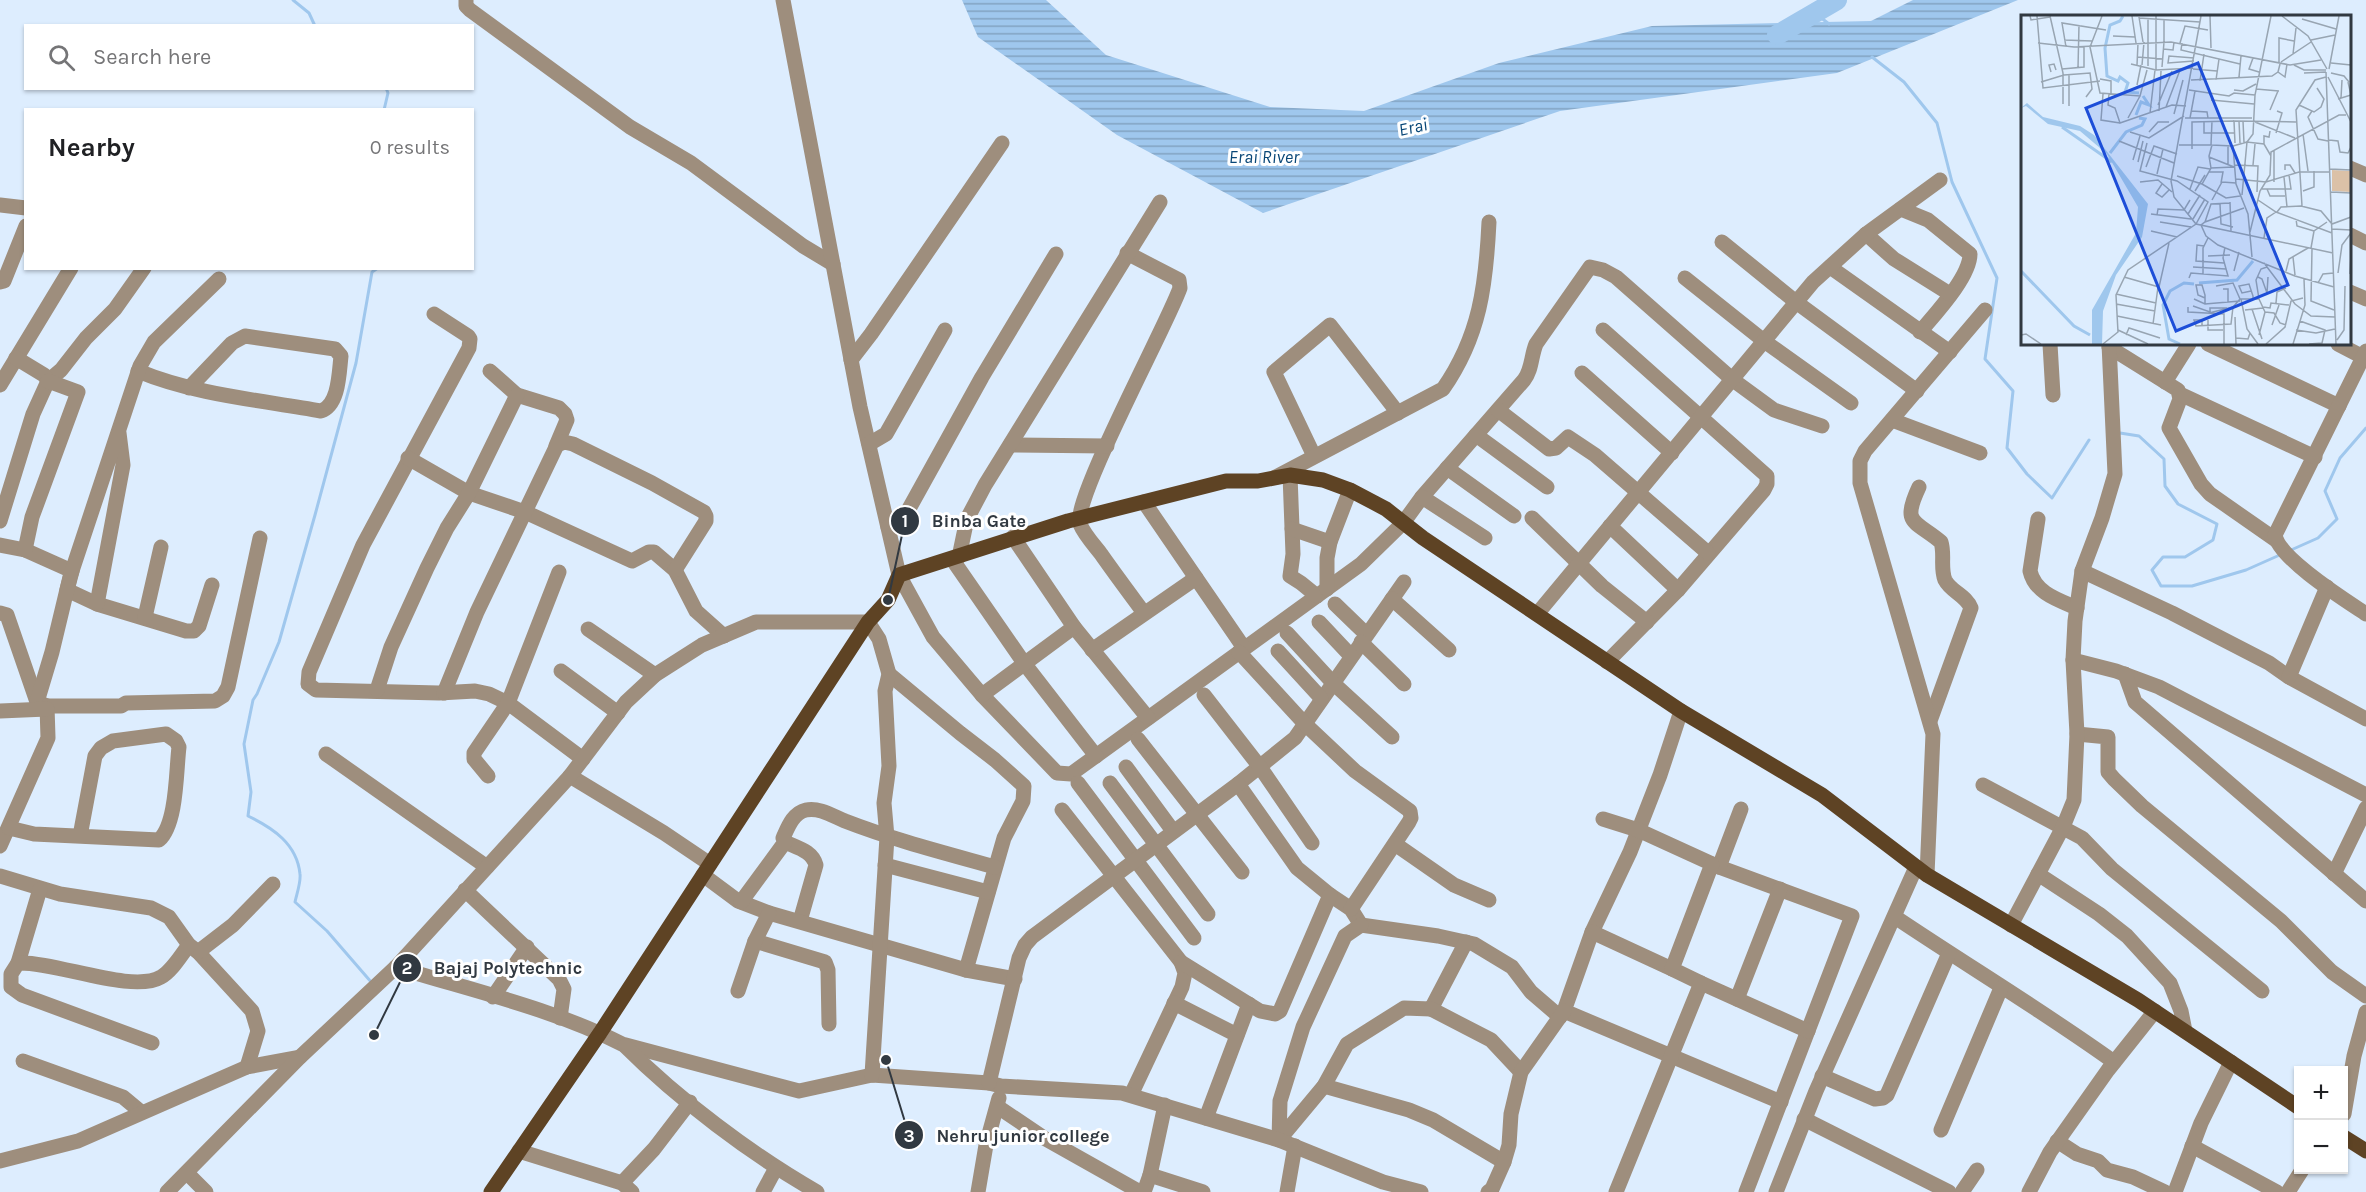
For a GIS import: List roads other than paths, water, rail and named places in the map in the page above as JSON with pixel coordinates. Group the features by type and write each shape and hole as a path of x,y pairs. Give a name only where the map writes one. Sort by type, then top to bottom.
{"main road":[{"path":"491,1192 600,1033 868,622 888,600 899,575 1013,537 1079,518 1226,481 1258,481 1283,476 1323,480 1350,490 1386,509 1403,523 1607,662 1682,711 1821,795 1921,871 2155,1011 2294,1104"},
{"path":"2348,1140 2366,1151"}],"street":[{"path":"783,0 851,360 899,575 933,638 982,695 1058,773 1071,774 1361,564 1403,523 1422,497 1528,375 1536,344 1590,267 1603,270 1616,277 1732,380 1774,410 1822,426"},
{"path":"464,1 470,10 630,127 691,163 804,246 833,264"},
{"path":"851,360 1002,143"},
{"path":"2351,169 2366,175"},
{"path":"1537,614 1813,282 1866,234 1940,180"},
{"path":"1096,756 1024,663 955,558 975,503 1160,202"},
{"path":"0,205 24,208"},
{"path":"1901,209 1928,219 1970,254 1968,266 1950,294 1920,332"},
{"path":"1322,592 1290,576 1293,554 1292,529 1283,476 1314,456 1443,389 1470,340 1480,310 1489,222"},
{"path":"0,282 4,280 24,231"},
{"path":"1866,234 1894,258 1950,294"},
{"path":"2351,236 2366,243"},
{"path":"1722,242 1796,302 1917,392"},
{"path":"1127,253 1179,280 1181,285 1084,497 1079,518 1094,544 1144,613"},
{"path":"888,527 905,516 982,377 1056,254"},
{"path":"1830,267 1950,352"},
{"path":"0,385 70,270"},
{"path":"0,521 33,414 48,381 61,370 86,339 115,309 143,270"},
{"path":"1684,278 1764,341 1851,403"},
{"path":"0,846 48,738 44,706 46,678 67,590 138,371 154,342 219,279"},
{"path":"2351,293 2366,300"},
{"path":"1776,1192 1804,1119 1861,986 1894,917 1921,871 1933,734 1860,483 1859,468 1862,457 1985,310"},
{"path":"434,314 468,336 470,343 363,545 308,678 308,684 316,690 444,693 475,691 489,694 508,703 583,759"},
{"path":"1314,456 1274,372 1330,325 1398,413"},
{"path":"869,444 886,434 945,330"},
{"path":"1603,330 1767,476 1764,490 1678,590 1607,662"},
{"path":"138,371 189,388 323,411 330,406 334,398 341,356 336,349 245,336 232,343 189,388"},
{"path":"2050,345 2053,395"},
{"path":"2109,345 2175,388 2180,394 2315,457"},
{"path":"2011,925 2063,827 2074,800 2077,734 2073,660 2077,608 2082,571 2103,518 2115,474 2109,345"},
{"path":"2165,382 2188,345"},
{"path":"2210,345 2340,406"},
{"path":"2277,542 2277,528 2340,406 2360,377 2365,354 2341,345"},
{"path":"16,358 44,375 48,381 78,392 32,517 25,550"},
{"path":"444,693 477,612 567,420 559,408 517,395 490,371"},
{"path":"1582,373 1672,453"},
{"path":"2180,394 2169,428 2201,484 2210,494 2277,542 2291,559 2366,614"},
{"path":"377,690 391,647 427,568 447,528 469,493 517,395"},
{"path":"1498,410 1549,449 1556,448 1568,437 1595,454 1708,554"},
{"path":"1892,420 1980,453"},
{"path":"97,604 123,465 118,430"},
{"path":"1476,435 1547,487"},
{"path":"556,446 564,442 573,444 662,488 704,512 706,521 675,570"},
{"path":"1010,445 1107,446"},
{"path":"408,458 469,493 525,512 632,561 649,552 654,552 675,570 696,611 724,636"},
{"path":"1447,468 1514,516"},
{"path":"1919,487 1910,509 1912,518 1919,527 1941,542 1945,580 1952,589 1966,599 1971,608 1930,721"},
{"path":"1322,592 1330,542 1350,490"},
{"path":"1422,497 1485,538"},
{"path":"1144,502 1196,578 1241,650 1305,724 1355,771 1410,811 1411,818 1351,909"},
{"path":"1532,518 1602,586 1647,622"},
{"path":"2038,519 2030,571 2032,579 2036,586 2056,599 2077,608"},
{"path":"1610,526 1678,590"},
{"path":"1292,529 1330,542"},
{"path":"0,711 44,706 121,706 126,703 221,698 228,687 260,537"},
{"path":"1013,537 1074,627 1148,718"},
{"path":"0,544 25,550 72,571"},
{"path":"146,617 161,547"},
{"path":"2082,571 2172,613 2270,663 2289,677 2366,719"},
{"path":"488,776 476,762 474,753 508,703 559,572"},
{"path":"1092,650 1196,578"},
{"path":"978,1192 986,1145 998,1107 995,1085 1019,958 1025,945 1032,937 1238,784 1295,738 1404,582"},
{"path":"67,590 97,604 186,631 194,631 201,623 212,585"},
{"path":"2289,677 2327,587"},
{"path":"0,599 5,622 44,706"},
{"path":"1392,599 1449,650"},
{"path":"1335,604 1404,684"},
{"path":"167,1192 300,1057 396,967 570,776 626,702 655,675 702,645 756,622 868,622 879,639 889,674 885,691 889,766 884,804 887,837 872,1075"},
{"path":"1319,622 1351,656"},
{"path":"982,695 1074,627"},
{"path":"588,629 655,675"},
{"path":"1287,633 1334,683 1392,737"},
{"path":"1278,651 1321,698"},
{"path":"2073,660 2125,674 2159,687 2366,795"},
{"path":"561,671 618,713"},
{"path":"889,674 1022,784 1024,797 1004,838 966,970"},
{"path":"2125,674 2135,702 2366,901"},
{"path":"1204,695 1260,767 1312,843"},
{"path":"1488,1192 1492,1189 1509,1145 1511,1114 1521,1072 1562,1014 1592,932 1660,775 1682,711"},
{"path":"9,828 27,833 153,841 159,840 164,835 171,818 179,747 176,741 166,734 113,741 101,748 95,756 80,836"},
{"path":"2077,734 2108,737 2108,772 2114,779 2142,806 2281,921 2332,972 2366,996"},
{"path":"1138,739 1242,872"},
{"path":"326,754 487,867"},
{"path":"1126,767 1173,831"},
{"path":"570,776 664,833 707,869 741,902 769,913 966,970 1016,979"},
{"path":"1078,783 1194,938"},
{"path":"1110,783 1208,914"},
{"path":"1238,784 1298,868 1351,909 1361,925"},
{"path":"1983,785 2082,838 2112,869 2262,991"},
{"path":"1672,969 1741,808"},
{"path":"2334,874 2366,808"},
{"path":"785,842 783,838 792,820 799,812 807,810 822,812 887,837 996,867"},
{"path":"1062,810 1181,962 1185,973 1174,1003 1131,1095"},
{"path":"1603,819 1638,830 1715,865 1852,915 1746,1192"},
{"path":"741,902 785,842"},
{"path":"785,842 808,852 816,865 800,921"},
{"path":"1395,844 1454,885 1489,900"},
{"path":"885,865 988,892"},
{"path":"2038,874 2099,914 2127,936 2170,983 2181,1011 2185,1031"},
{"path":"0,876 40,890 152,908 169,917 194,949 252,1011 258,1031 247,1067"},
{"path":"18,963 31,963 97,976 151,982 164,975 194,949 233,925 273,884"},
{"path":"1737,999 1780,889"},
{"path":"40,890 18,963 11,974 12,987 16,992 152,1043"},
{"path":"465,890 527,947 562,984 564,989 560,1018"},
{"path":"1181,962 1249,1004 1268,1014 1275,1014 1280,1011 1330,895"},
{"path":"738,991 755,941 769,913"},
{"path":"1894,917 2001,988 2051,1017 2114,1062"},
{"path":"1279,1140 1280,1101 1303,1027 1345,936 1361,925 1474,944 1512,967 1531,992 1562,1014 1670,1055 1781,1102"},
{"path":"1592,932 1808,1030"},
{"path":"755,941 825,962 828,970 829,1024"},
{"path":"1431,1009 1466,942"},
{"path":"493,997 527,947"},
{"path":"1822,1076 1875,1099 1884,1098 1949,953"},
{"path":"396,967 560,1018 622,1044 799,1091 872,1075 1122,1093 1279,1140 1383,1182 1421,1192"},
{"path":"1618,1191 1670,1055 1701,983"},
{"path":"1941,1130 2001,988"},
{"path":"1174,1003 1237,1035"},
{"path":"1206,1118 1249,1004"},
{"path":"1279,1140 1324,1086 1347,1044 1404,1008 1431,1009 1491,1040 1521,1072"},
{"path":"2029,1192 2057,1141 2114,1062 2155,1011"},
{"path":"2348,1088 2366,1012"},
{"path":"622,1044 690,1102 776,1168 817,1192"},
{"path":"0,1161 78,1141 247,1067 300,1057"},
{"path":"23,1061 123,1097 141,1112"},
{"path":"2175,1192 2200,1123 2231,1062"},
{"path":"1324,1086 1425,1117 1504,1162"},
{"path":"519,1151 627,1188 690,1102"},
{"path":"998,1107 1044,1138 1142,1192 1150,1175 1165,1105"},
{"path":"1804,1119 1949,1192"},
{"path":"2057,1141 2077,1154 2098,1161 2108,1170 2133,1177 2165,1192"},
{"path":"1287,1192 1295,1146"},
{"path":"2192,1146 2277,1192"},
{"path":"763,1192 776,1168"},
{"path":"1962,1192 1977,1170"},
{"path":"187,1173 206,1192"},
{"path":"2288,1192 2299,1174"},
{"path":"1150,1175 1203,1192"}],"water":[{"name":"Erai River","path":"962,0 1046,0 1106,55 1270,107 1364,111 1499,63 1652,26 1871,21 1913,0 2018,0 1837,73 1560,111 1263,213 1117,135 978,37"}],"waterway":[{"path":"293,0 309,13 314,24"},
{"name":"Erai","path":"1777,35 1837,0"},
{"path":"1815,13 1829,24"},
{"path":"1872,57 1904,82 1937,123 1952,182 1997,278 1985,359 2013,391 2007,448 2027,474 2052,498 2089,440"},
{"path":"384,108 387,90"},
{"path":"372,983 327,931 295,902 300,874 298,863 289,846 275,832 248,816 251,792 244,744 253,700 279,642 315,515 356,363 372,272 375,270"},
{"path":"2291,550 2318,538 2337,519 2325,491 2340,458 2366,428"},
{"path":"2120,433 2139,436 2164,459 2165,486 2178,504 2217,524 2213,540 2185,557 2163,557 2152,570 2161,586 2192,586 2246,570 2282,554"}],"place":[{"name":"Binba Gate","path":"888,600"},
{"name":"Bajaj Polytechnic","path":"374,1035"},
{"name":"Nehru junior college","path":"886,1060"}]}
